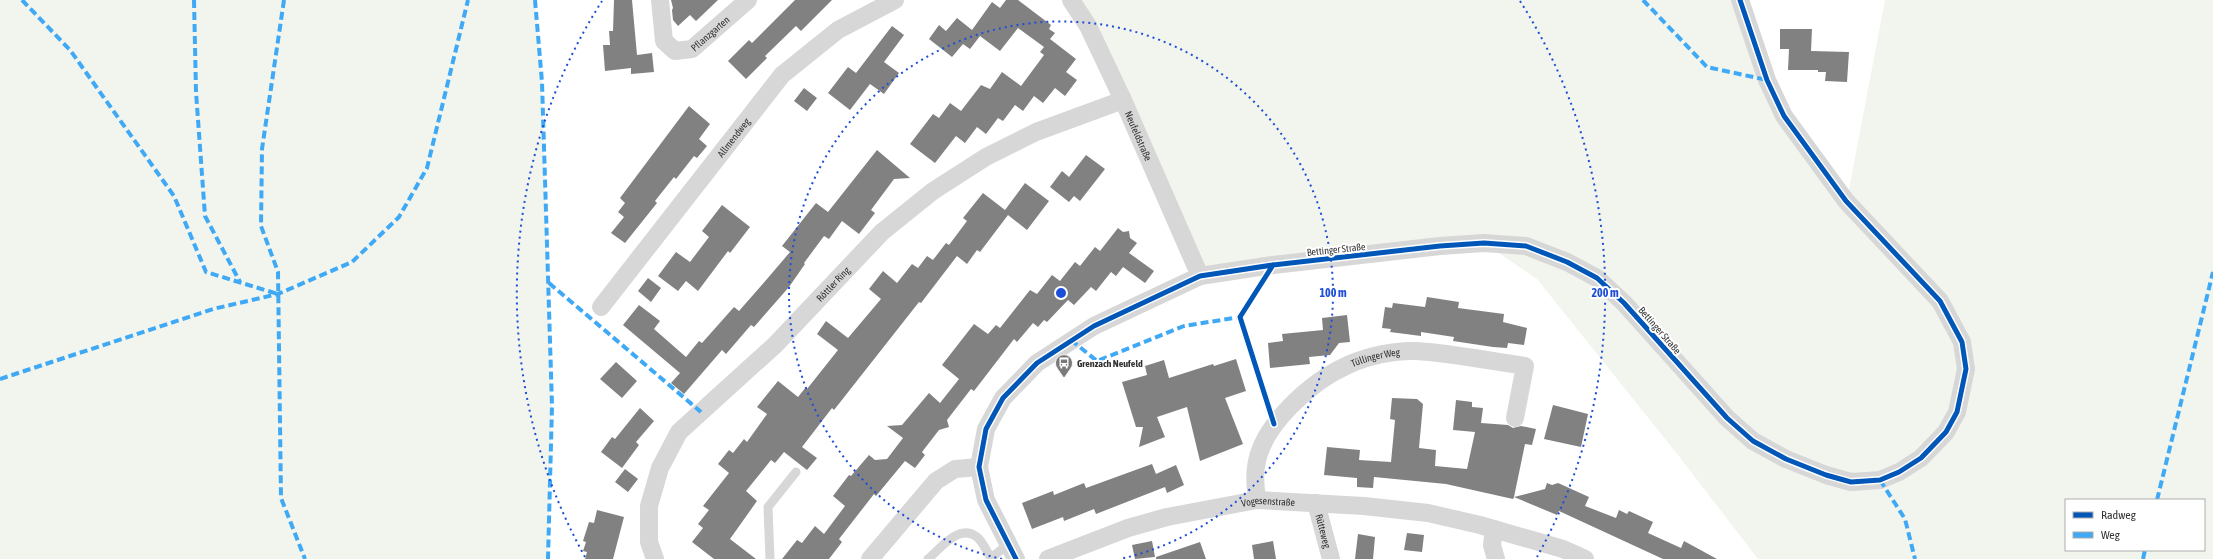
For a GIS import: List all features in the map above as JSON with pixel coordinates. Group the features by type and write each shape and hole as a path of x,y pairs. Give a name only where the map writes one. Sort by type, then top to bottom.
{"street":[{"name":"Pflanzgarten","path":"660,0 664,41 675,51 692,49 748,0"},
{"name":"Allmendweg","path":"600,307 782,75 838,30 894,0"},
{"name":"Neufeldstraße","path":"1072,0 1088,26 1123,100 1200,276"},
{"name":"Bettinger Straße","path":"1012,551 986,500 979,467 986,429 1003,398 1037,363 1094,326 1200,276 1273,265 1440,246 1484,243 1526,246 1567,262 1597,278 1624,303 1726,418 1753,441 1786,459 1826,475 1850,482 1880,480 1899,472 1921,458 1935,446 1957,412 1966,369 1962,342 1940,301 1846,201 1784,116 1767,80 1740,0"},
{"name":"Röttler Ring","path":"655,559 649,542 649,506 660,468 679,432 775,344 882,232 933,191 986,157 1036,132 1123,100"},
{"name":"Tüllinger Weg","path":"1257,500 1256,467 1262,446 1274,424 1303,394 1348,364 1391,354 1416,351 1525,366 1515,418"},
{"path":"870,559 936,481 955,469 979,467"},
{"name":"Vogesenstraße","path":"1048,559 1128,528 1167,517 1257,500 1364,506 1428,514 1494,529 1563,549 1585,559"},
{"name":"Rütteweg","path":"1316,503 1331,559"},
{"path":"1494,529 1492,545 1496,559"}],"lane":[{"path":"770,559 768,507 796,472"},
{"path":"928,559 956,534 967,532 978,538 990,558 1012,551"}],"shaded area":[{"path":"0,0 535,0 542,82 552,406 548,559 0,559"},
{"path":"1071,0 1740,0 1767,80 1847,200 1885,0 2213,0 2213,559 1758,559 1678,455 1537,279 1484,243 1200,276"}],"building":[{"path":"614,0 632,0 637,55 652,53 654,72 631,74 631,68 605,71 603,45 610,45 609,31 613,31"},
{"path":"671,0 718,0 696,21 690,15 678,26 673,20"},
{"path":"795,0 832,0 801,31 796,26 765,56 767,58 746,79 728,61 749,40 752,43"},
{"path":"1006,0 1018,0 1051,25 1049,29 1055,33 1050,39 1076,59 1066,72 1077,80 1065,96 1055,88 1043,103 1034,96 1023,111 1015,105 1003,121 998,118 986,134 977,127 965,143 956,136 935,163 910,144 933,114 939,118 950,103 961,111 981,85 990,89 1002,72 1021,86 1044,55 1040,52 1044,47 1018,28 1000,51 980,36 970,49 963,44 952,57 929,39 939,25 946,31 957,18 972,30 992,2 1000,8"},
{"path":"892,26 904,35 884,62 899,73 884,94 870,84 850,110 828,93 848,67 856,73"},
{"path":"1780,29 1812,29 1811,51 1849,52 1847,82 1825,81 1826,72 1818,72 1818,70 1788,70 1789,49 1780,49"},
{"path":"804,88 817,98 807,111 794,101"},
{"path":"689,106 710,124 699,139 707,146 697,158 694,156 676,179 674,177 655,201 657,203 625,243 611,233 624,217 618,212 625,203 620,198"},
{"path":"877,150 910,178 894,179 871,210 875,213 859,234 842,221 829,239 824,236 804,263 805,264 789,287 754,327 751,325 726,354 722,350 684,394 671,383 680,373 623,325 639,305 660,321 654,329 686,357 699,341 702,343 734,307 739,311 790,252 782,246 816,203 828,212"},
{"path":"1086,155 1105,169 1080,201 1074,196 1069,202 1050,187 1062,171 1069,177"},
{"path":"1025,183 1049,201 1027,230 1008,215 980,252 977,250 967,264 957,256 921,303 919,302 834,410 832,408 802,447 817,458 807,470 784,452 775,463 771,460 746,491 757,501 730,539 756,559 714,559 692,542 703,528 698,524 709,510 703,506 729,473 718,464 729,450 733,453 744,439 747,442 767,414 757,407 778,381 798,397 806,387 807,389 838,350 817,334 826,321 848,338 881,299 869,289 883,271 897,283 912,264 918,268 927,256 933,260 946,243 949,245 967,221 963,218 983,193 1005,210"},
{"path":"722,205 750,227 730,253 728,251 698,291 686,281 678,291 658,276 676,252 690,262 709,237 702,231"},
{"path":"1118,228 1123,232 1129,231 1130,238 1137,243 1129,253 1154,271 1145,283 1123,267 1116,276 1111,272 1096,291 1091,287 1074,305 1068,300 1047,322 1044,320 1038,327 1033,323 1017,342 1014,339 974,391 971,389 947,420 949,427 939,430 922,452 925,455 915,468 905,461 876,496 874,494 839,539 842,542 829,559 782,559 797,540 802,543 815,526 824,534 845,506 833,496 849,475 851,476 869,455 875,460 887,459 903,438 887,426 902,425 929,393 940,403 959,379 942,365 974,324 988,334 996,325 1000,328 1030,290 1037,294 1052,275 1060,281 1075,262 1080,266 1095,247 1100,251"},
{"path":"648,278 661,288 651,302 638,291"},
{"path":"1427,297 1459,302 1458,308 1504,314 1503,322 1527,328 1524,345 1508,343 1507,348 1493,347 1453,341 1454,337 1421,332 1421,336 1390,332 1391,329 1382,328 1385,307 1392,308 1393,303 1425,307"},
{"path":"1347,315 1350,342 1339,343 1330,355 1309,357 1310,364 1270,368 1268,343 1283,341 1282,334 1323,330 1322,318"},
{"path":"1236,359 1246,391 1225,398 1243,444 1200,461 1187,407 1157,417 1165,437 1139,447 1143,427 1136,427 1122,382 1147,375 1145,366 1164,360 1169,378 1213,364 1214,366"},
{"path":"616,362 637,381 622,398 600,379"},
{"path":"1392,398 1417,399 1423,404 1419,448 1436,450 1435,466 1467,469 1475,432 1453,430 1456,400 1472,402 1472,407 1483,408 1481,423 1508,425 1513,428 1521,426 1536,429 1532,445 1525,444 1513,499 1446,484 1374,477 1373,488 1357,487 1357,478 1324,475 1327,447 1360,450 1359,460 1391,462 1395,420 1390,419"},
{"path":"1553,405 1588,414 1581,447 1544,439"},
{"path":"640,408 654,421 636,442 639,445 622,468 601,452 612,437 615,439"},
{"path":"1152,464 1156,474 1176,465 1184,485 1167,493 1165,487 1096,514 1094,509 1064,521 1063,517 1032,529 1022,503 1053,491 1054,495 1084,483 1086,488"},
{"path":"625,469 638,479 628,492 615,482"},
{"path":"1547,483 1552,485 1558,483 1589,497 1585,506 1616,518 1619,510 1627,514 1629,511 1653,522 1648,533 1681,548 1684,541 1717,559 1663,559 1559,511 1557,515 1514,497 1545,489"},
{"path":"597,510 624,517 613,559 585,559 587,552 583,551 586,542 583,541 589,522 594,523"},
{"path":"1407,533 1424,535 1422,552 1404,550"},
{"path":"1358,534 1375,537 1373,559 1355,559"},
{"path":"1152,541 1155,557 1135,559 1132,545"},
{"path":"1273,541 1276,559 1254,559 1252,545"},
{"path":"1200,542 1206,559 1156,559 1156,557"}],"marked path":[{"path":"22,0 70,50 174,196 206,272 278,294"},
{"path":"194,0 196,92 205,216 240,282"},
{"path":"284,0 262,149 261,226 278,272 281,498 305,559"},
{"path":"0,379 213,309 278,294 352,262 399,217 427,168 468,0"},
{"path":"535,0 542,82 552,406 548,559"},
{"path":"1643,0 1707,67 1767,80"},
{"path":"2157,499 2213,272"},
{"path":"549,283 701,412"},
{"path":"1071,340 1097,361 1184,326 1240,317"},
{"path":"1880,480 1905,519 1915,559"},
{"path":"2143,559 2145,551"}],"cycle path":[{"path":"1016,559 986,500 979,467 986,429 1003,398 1037,363 1094,326 1200,276 1273,265 1440,246 1484,243 1526,246 1567,262 1597,278 1624,303 1727,418 1753,441 1786,459 1826,475 1851,482 1880,480 1899,472 1921,458 1946,432 1957,412 1966,369 1962,342 1940,301 1846,201 1784,116 1767,80 1740,0"},
{"path":"1273,265 1240,317 1274,424"}],"place":[{"name":"Grenzach Neufeld","path":"1064,378"}]}
